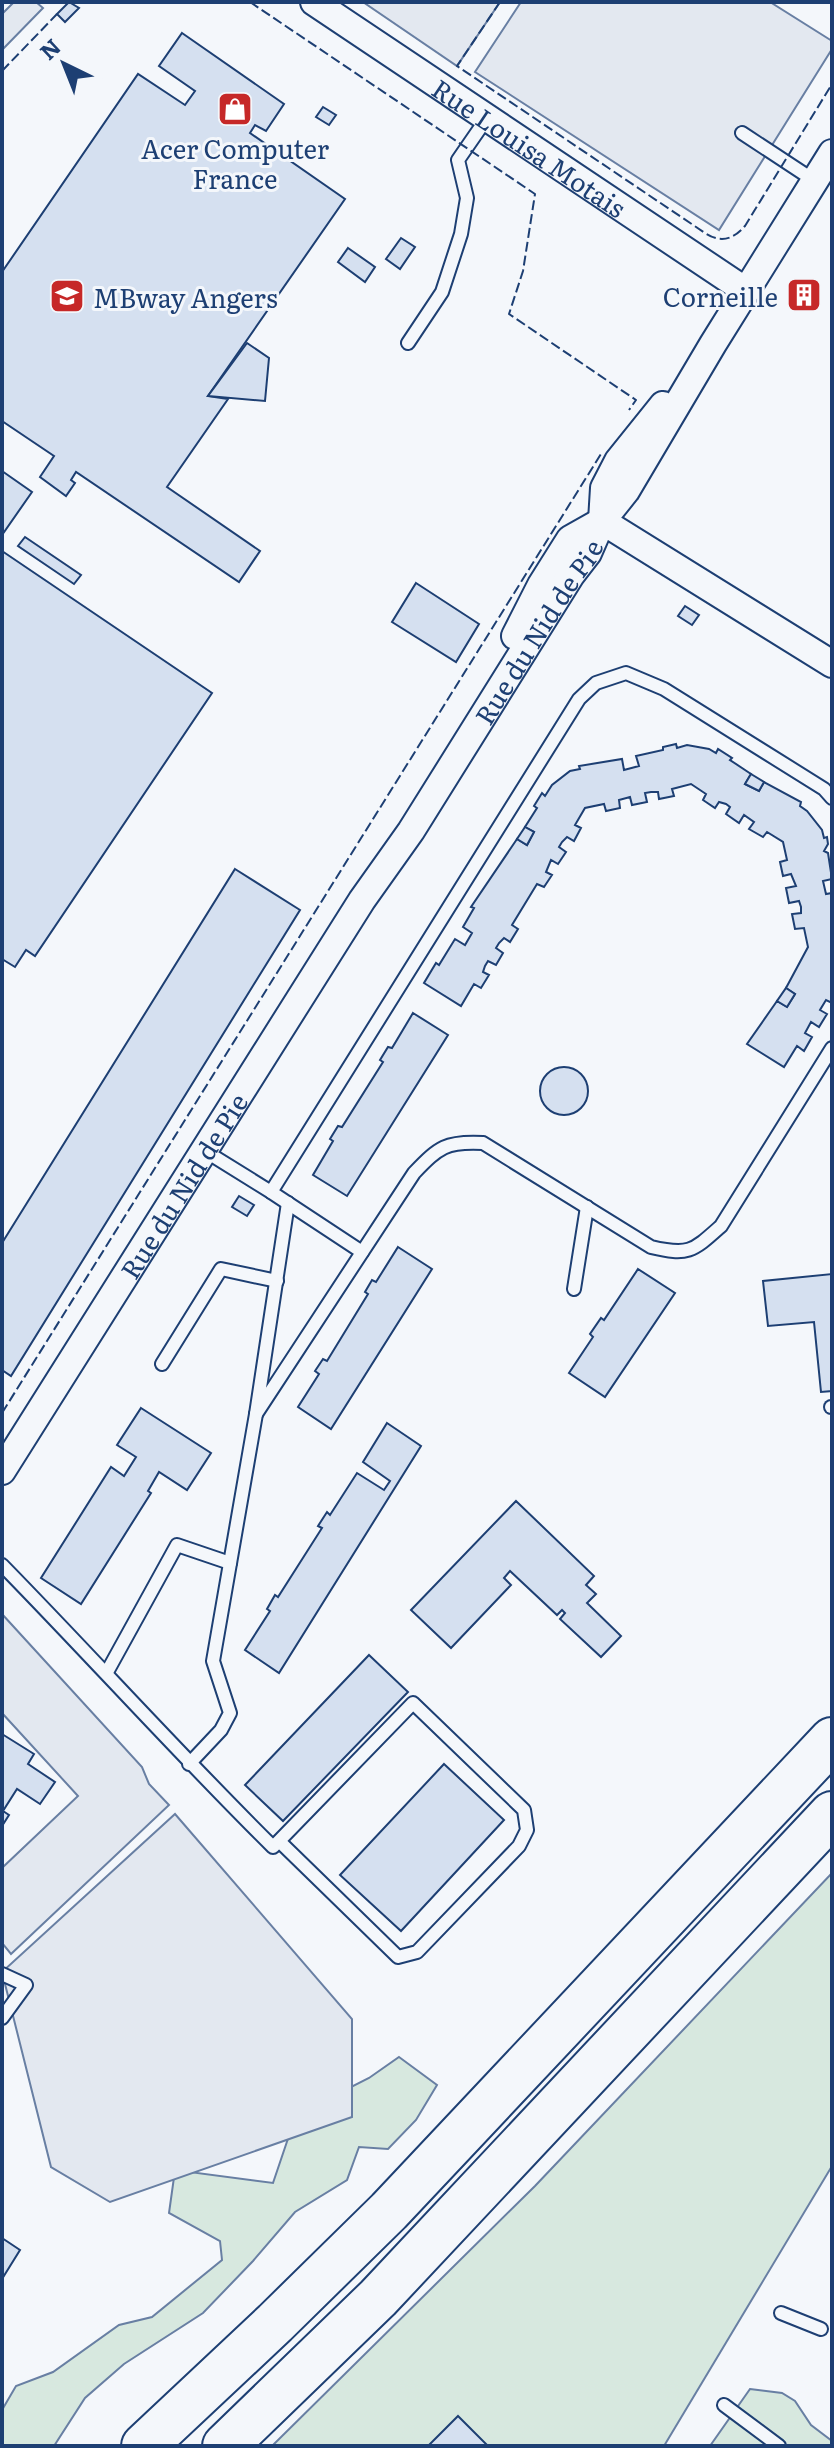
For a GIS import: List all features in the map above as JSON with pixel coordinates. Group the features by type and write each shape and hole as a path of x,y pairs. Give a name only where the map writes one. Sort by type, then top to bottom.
{"highway":[{"path":"144,2446 389,2211 832,1740"},
{"path":"225,2446 378,2298 832,1814"},
{"path":"620,2042 688,1993 832,1848"}],"street":[{"name":"Rue Louisa Motais","path":"314,2 746,291"},
{"name":"Rue du Nid de Pie","path":"2,1471 362,900 401,826 508,650 553,564 570,539 602,521 626,491 832,153"},
{"path":"602,521 832,664"}],"lane":[{"path":"408,343 442,292 452,266 467,198 458,160 487,118"},
{"path":"742,133 815,181"},
{"path":"271,1192 579,699 596,683 626,673 664,689 824,789 832,798"},
{"path":"256,1414 414,1173 436,1150 462,1142 483,1143 651,1247 677,1253 697,1247 721,1226 832,1048"},
{"path":"205,1151 362,1252"},
{"path":"189,1764 221,1730 230,1713 213,1661 256,1414 288,1203"},
{"path":"574,1289 587,1207"},
{"path":"162,1364 221,1269 277,1281"},
{"path":"107,1672 177,1545 230,1563"},
{"path":"2,1565 107,1672 189,1764 273,1847 413,1703 524,1810 527,1830 519,1846 417,1952 398,1957 279,1841"},
{"path":"2,1974 26,1985 2,2018"},
{"path":"781,2313 821,2329"},
{"path":"724,2405 779,2446"}],"shaded area":[{"path":"14,2 36,2 43,8 2,50 2,14"},
{"path":"363,2 500,2 457,66"},
{"path":"521,2 770,2 832,41 832,49 719,230 475,72"},
{"path":"2,1614 142,1767 149,1784 169,1805 11,1954 2,1943 2,1868 78,1796 2,1713"},
{"path":"175,1814 352,2019 352,2117 110,2202 51,2167 2,1972"},
{"path":"832,1873 832,2166 664,2446 272,2446 535,2186"},
{"path":"399,2057 437,2085 416,2120 388,2149 359,2147 347,2180 295,2212 203,2313 124,2364 85,2398 54,2446 2,2446 2,2410 16,2386 53,2372 119,2325 152,2317 222,2260 220,2241 169,2213 175,2170 273,2183 296,2115 369,2078"},
{"path":"750,2389 782,2393 795,2401 811,2425 832,2441 832,2446 710,2446"}],"building":[{"path":"69,2 79,8 65,22 57,14"},
{"path":"182,33 284,104 266,131 255,125 250,133 345,199 208,396 228,399 167,487 260,551 239,582 76,472 71,480 75,483 66,496 40,477 54,456 2,421 2,272 138,74 185,105 195,91 159,66"},
{"path":"323,107 336,115 329,125 316,117"},
{"path":"401,238 415,247 400,269 386,259"},
{"path":"348,248 375,267 365,282 338,262"},
{"name":"Corneille","path":"804,285 813,290 803,305 795,300"},
{"path":"247,343 269,358 265,401 208,396"},
{"path":"2,471 32,492 2,535"},
{"path":"25,537 81,575 74,584 18,546"},
{"path":"2,551 212,693 35,956 26,950 15,967 2,959"},
{"path":"416,583 479,624 456,662 392,622"},
{"path":"685,606 699,615 692,625 678,616"},
{"path":"676,744 677,748 687,745 716,753 718,749 751,774 745,784 759,791 764,782 801,802 800,806 822,830 824,838 827,837 828,844 824,851 828,853 832,879 823,881 826,894 832,893 832,1003 826,1000 820,1010 827,1014 819,1027 811,1022 805,1033 812,1037 804,1051 797,1046 784,1067 747,1044 777,1001 787,1007 795,994 786,988 808,947 804,928 795,929 792,914 801,913 801,907 799,901 789,903 786,888 796,886 791,874 783,876 780,862 787,860 783,842 767,832 763,837 749,829 754,822 744,815 739,823 726,814 730,807 726,804 719,802 715,808 703,800 706,794 691,784 672,789 674,796 659,799 658,792 651,792 645,793 647,802 632,805 630,797 619,800 620,808 606,811 604,804 585,808 575,825 581,828 574,841 567,837 562,842 559,847 566,852 558,864 551,860 546,872 552,875 544,887 537,884 512,925 518,929 510,942 504,938 496,948 503,953 496,965 488,961 485,966 483,972 489,975 481,988 474,984 461,1006 424,983 455,939 465,945 472,933 463,927 474,908 471,907 517,839 527,845 534,832 525,827 542,793 545,796 552,785 570,771 580,769 579,766 622,759 624,770 639,766 636,756"},
{"path":"751,774 764,782 759,791 745,784"},
{"path":"525,827 534,832 527,845 517,839"},
{"path":"235,869 300,910 11,1376 2,1370 2,1243"},
{"path":"786,988 795,994 787,1007 777,1001"},
{"path":"413,1013 448,1035 347,1196 313,1175 338,1126 342,1127 383,1062 380,1060 388,1047 392,1048"},
{"path":"564,1067 581,1074 588,1091 581,1108 564,1115 547,1108 540,1091 547,1074"},
{"path":"239,1196 254,1205 247,1216 232,1207"},
{"path":"398,1247 432,1269 331,1429 298,1407 319,1374 315,1371 323,1359 327,1361 368,1294 365,1292 372,1280 376,1282"},
{"path":"638,1269 675,1293 605,1397 569,1373 593,1337 590,1334 601,1318 604,1320"},
{"path":"832,1274 832,1391 821,1392 814,1322 768,1326 763,1281"},
{"path":"141,1408 211,1453 187,1490 159,1472 148,1491 151,1493 81,1604 41,1578 111,1467 124,1476 136,1457 117,1445"},
{"path":"387,1423 421,1446 279,1673 245,1650 270,1611 267,1609 275,1595 278,1597 322,1528 318,1526 327,1512 330,1515 357,1473 384,1490 390,1481 363,1462"},
{"path":"516,1501 594,1576 586,1585 596,1594 587,1603 621,1636 601,1657 560,1619 565,1613 562,1610 557,1615 510,1571 504,1578 511,1585 451,1648 411,1610"},
{"path":"369,1655 408,1692 283,1821 245,1785"},
{"path":"2,1734 34,1754 28,1764 55,1782 40,1804 17,1789 3,1811 9,1815 2,1826"},
{"path":"444,1764 504,1820 401,1931 340,1875"},
{"path":"2,2238 20,2250 2,2279"},
{"path":"458,2416 488,2446 428,2446"}],"fence":[{"path":"250,2 535,194 523,271 509,314 636,400 629,410"},
{"path":"500,2 457,66 716,238 731,237 745,226 832,84"},
{"path":"2,71 57,14"},
{"path":"2,1413 601,454"}],"place":[{"name":"Acer Computer France","path":"235,109"},
{"name":"Corneille","path":"804,295"},
{"name":"MBway Angers","path":"67,296"}]}
